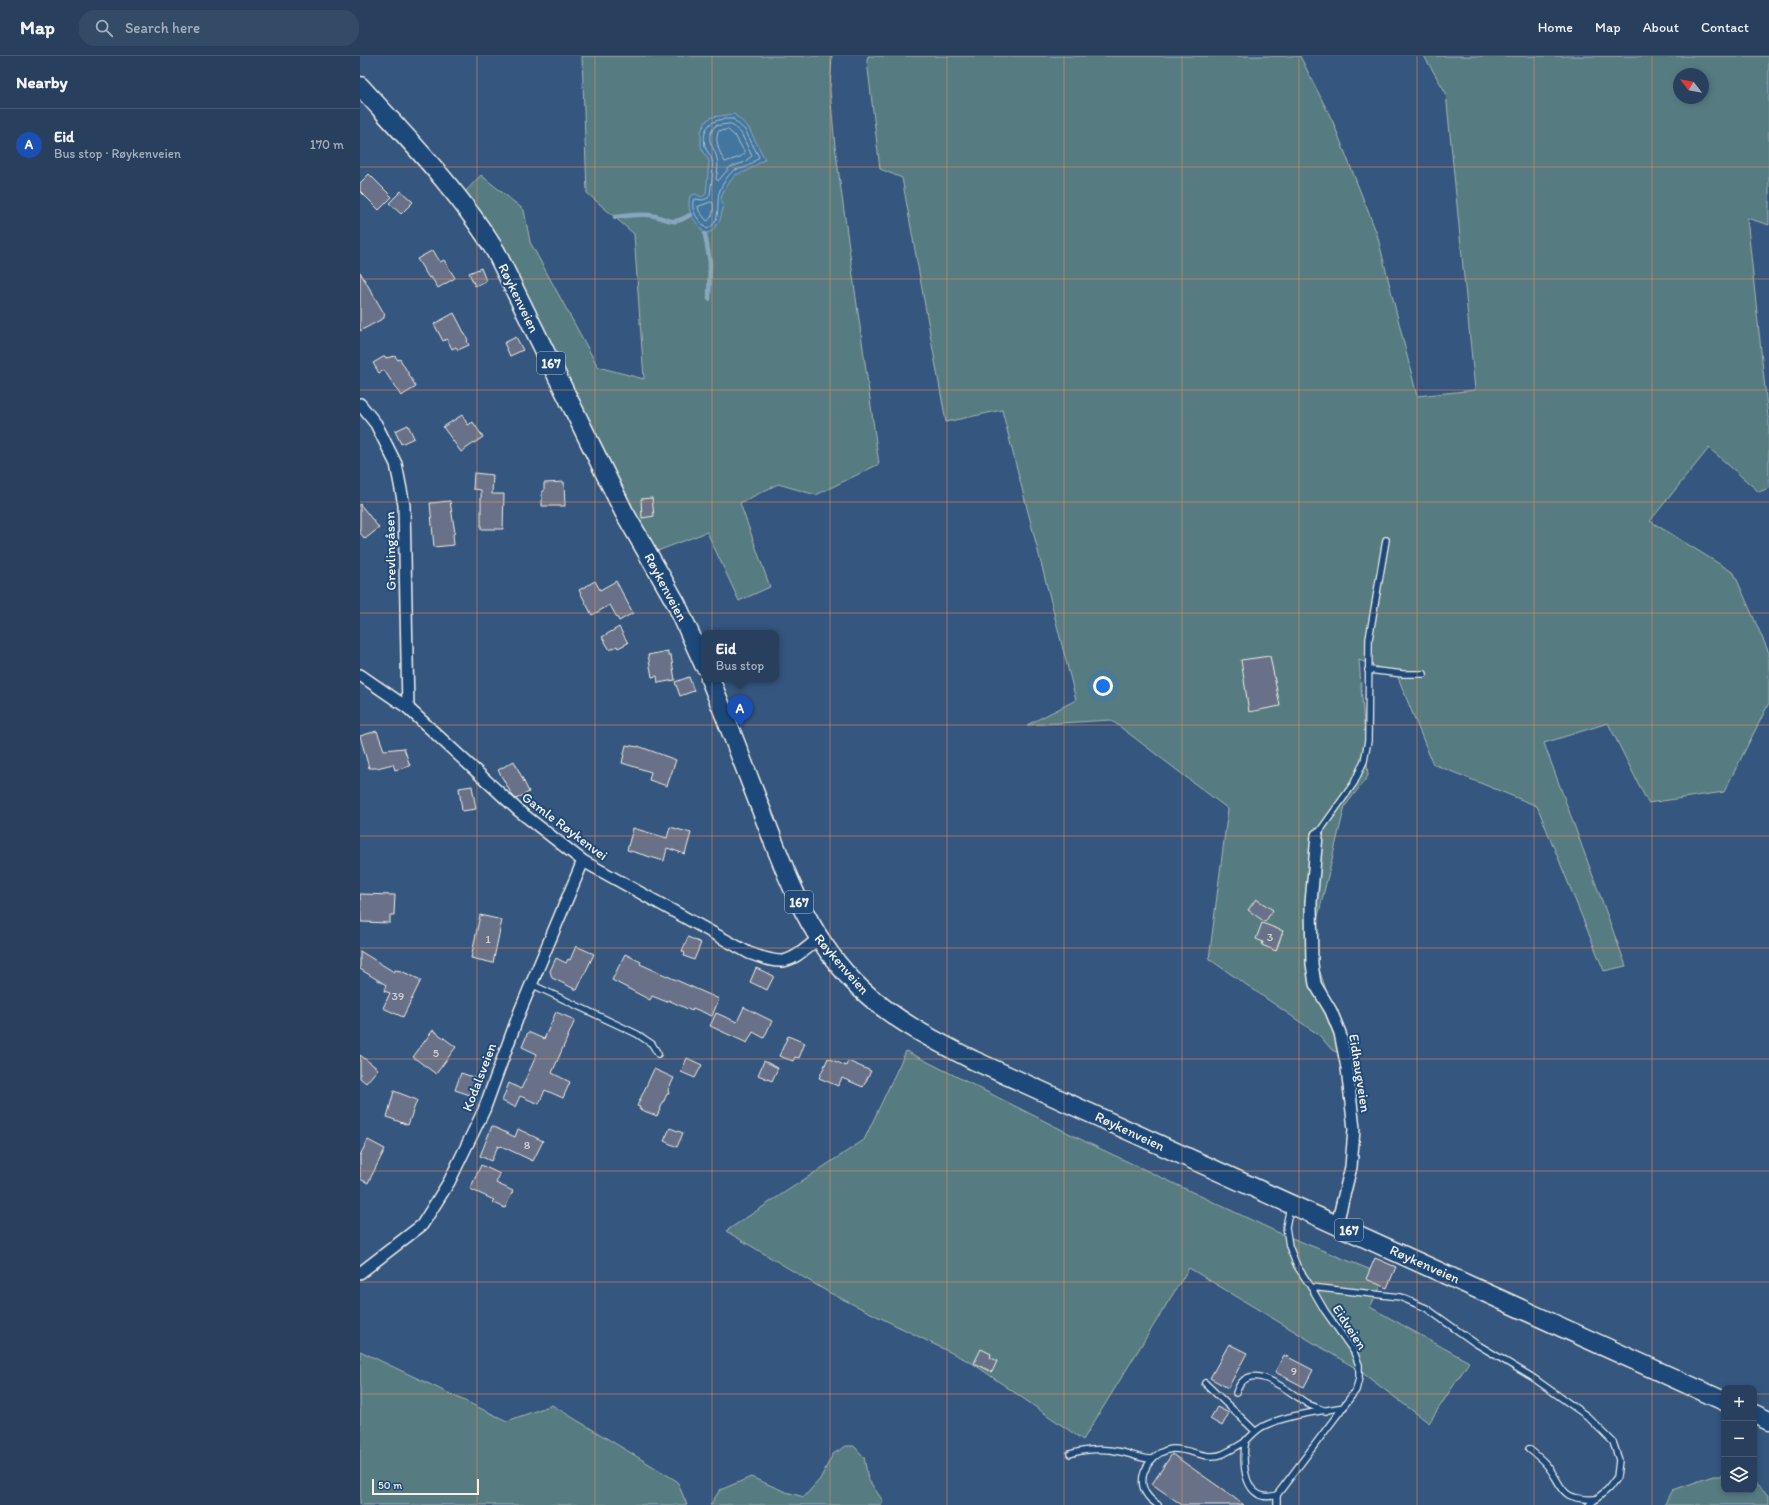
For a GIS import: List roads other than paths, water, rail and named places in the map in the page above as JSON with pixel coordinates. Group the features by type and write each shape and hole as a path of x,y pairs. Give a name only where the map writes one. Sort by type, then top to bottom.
{"main road":[{"name":"Røykenveien","path":"360,86 410,141 454,194 478,224 496,252 600,465 624,512 676,603 701,658"},
{"name":"Røykenveien","path":"711,682 787,877 812,930 843,970 862,989 896,1017 911,1027 973,1060 1721,1400"},
{"path":"1757,1415 1769,1421"}],"street":[{"name":"Grevlingåsen","path":"360,404 376,424 396,464 404,505 408,708"},
{"name":"Gamle Røykenvei","path":"360,675 408,708 519,811 583,861 749,953 772,961 793,959 818,938"},
{"name":"Eidhaugveien","path":"1316,835 1312,903 1313,970 1315,984 1331,1011 1340,1033 1354,1129 1351,1167 1337,1224"},
{"name":"Kodalsveien","path":"360,1273 365,1266 422,1225 449,1182 484,1110 531,984 583,861"}],"lane":[{"path":"1316,835 1354,783 1364,761 1368,741 1369,639 1386,540"},
{"path":"1368,670 1403,674 1424,674"},
{"path":"531,984 637,1034 652,1044 658,1054"},
{"name":"Eidveien","path":"1277,1495 1356,1390 1359,1378 1359,1365 1354,1352 1325,1311 1297,1266 1289,1246 1286,1227 1290,1203"},
{"path":"1311,1287 1400,1297 1426,1308 1475,1343 1532,1377 1587,1416 1613,1442 1619,1460 1617,1477 1608,1489 1589,1505"},
{"path":"1236,1393 1241,1383 1247,1378 1254,1376 1264,1377 1310,1405 1326,1411"},
{"path":"1205,1383 1255,1432"},
{"path":"1158,1505 1148,1497 1143,1487 1143,1478 1152,1459 1162,1452 1172,1449 1185,1450 1209,1457 1222,1454 1246,1440 1265,1425 1344,1407"},
{"path":"1246,1440 1244,1465 1247,1481 1252,1490 1261,1497 1268,1498 1277,1495 1277,1505"},
{"path":"1529,1449 1544,1462 1564,1493 1572,1498 1595,1499"},
{"path":"1070,1454 1081,1450 1110,1450 1143,1459 1152,1459"}],"water":[{"path":"734,114 748,127 765,159 747,171 735,175 724,190 721,198 723,208 720,220 712,231 705,234 695,221 689,208 690,196 695,194 702,197 706,194 709,161 701,147 701,131 707,120 712,117"}],"waterway":[{"path":"615,217 649,215 669,221 677,221 690,215"},
{"path":"705,234 710,262 709,299"}],"place":[{"name":"Eid","path":"740,728"}]}
